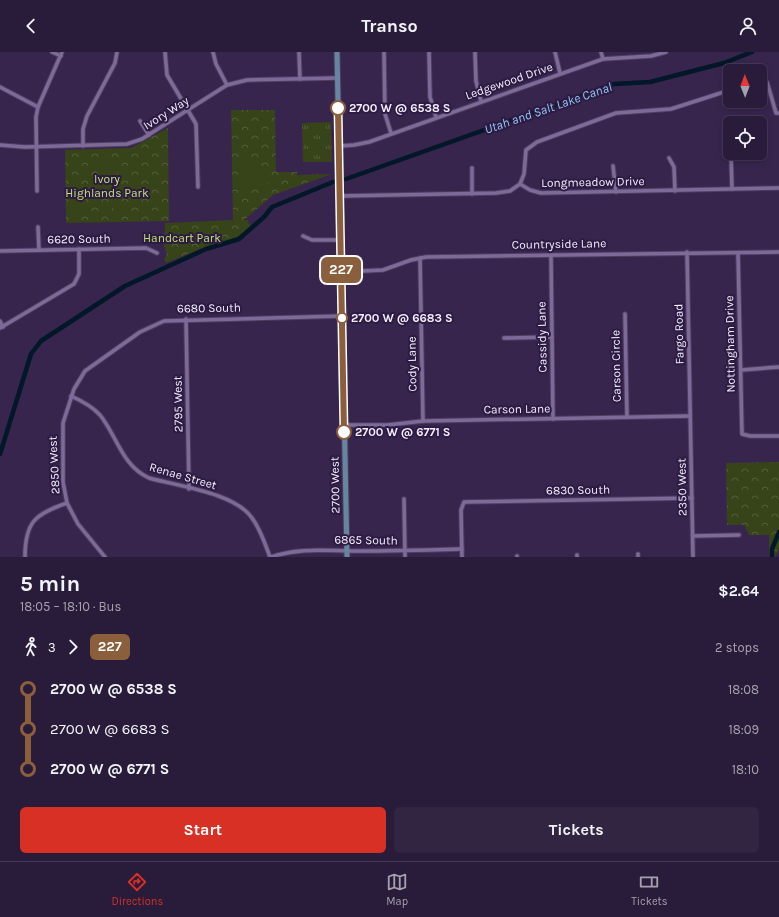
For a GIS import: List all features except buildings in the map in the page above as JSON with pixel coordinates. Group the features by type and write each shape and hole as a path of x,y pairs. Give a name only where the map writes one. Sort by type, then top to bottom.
{"main road":[{"name":"2700 West","path":"337,52 347,557"}],"street":[{"path":"37,191 36,117 38,107 62,54 52,52"},
{"path":"83,146 85,123 114,62 117,52"},
{"path":"165,52 167,75 195,121 197,129 198,187"},
{"path":"213,52 216,64 227,85"},
{"path":"299,52 300,79"},
{"path":"384,52 385,114 391,133"},
{"path":"429,52 430,97 436,117"},
{"path":"475,52 476,81 481,101"},
{"path":"555,52 560,73"},
{"path":"601,52 603,59"},
{"name":"Ledgewood Drive","path":"338,146 359,144 603,59 666,52"},
{"name":"Ivory Way","path":"0,145 14,147 36,147 127,144 149,135 227,85 247,80 337,78"},
{"path":"767,82 776,113 779,113"},
{"path":"0,87 38,107"},
{"path":"340,196 503,193 520,184 524,174 526,150 537,142 616,113 671,109 723,92"},
{"path":"140,121 149,135"},
{"path":"669,158 674,167 675,191"},
{"path":"731,160 732,189"},
{"path":"613,166 616,192"},
{"path":"472,168 472,194"},
{"name":"Longmeadow Drive","path":"520,184 530,190 541,193 779,188"},
{"path":"38,227 38,250"},
{"path":"303,236 312,240 341,240"},
{"name":"6620 South","path":"0,251 146,248 157,253"},
{"path":"0,321 2,328 74,284 79,277 79,249"},
{"name":"Countryside Lane","path":"341,272 382,270 420,258 687,252 779,252"},
{"name":"Fargo Road","path":"687,252 690,416"},
{"name":"Nottingham Drive","path":"738,253 742,434 750,436 779,436"},
{"name":"Cassidy Lane","path":"551,255 553,419"},
{"name":"Cody Lane","path":"420,258 424,421"},
{"name":"Carson Circle","path":"625,314 627,417"},
{"name":"6680 South","path":"89,367 155,324 169,320 186,318 342,316"},
{"name":"2795 West","path":"186,318 189,489"},
{"path":"504,338 552,337"},
{"name":"2850 West","path":"89,367 79,379 71,396 62,423 63,482 66,503 78,524 105,557"},
{"path":"741,370 779,367"},
{"name":"Renae Street","path":"71,396 89,406 101,416 126,459 140,474 149,478 223,498 240,505 256,524 271,557"},
{"name":"Carson Lane","path":"344,425 388,425 424,421 690,416"},
{"name":"2350 West","path":"690,416 693,557"},
{"name":"6830 South","path":"462,549 461,510 464,502 692,498"},
{"path":"404,499 405,557"},
{"path":"25,557 27,532 35,519 46,511 66,503"},
{"path":"692,536 739,535"},
{"path":"462,549 462,557"},
{"name":"6865 South","path":"271,557 298,550 462,549"}],"green space":[{"name":"Handcart Park","path":"231,110 275,110 276,172 297,172 297,175 332,174 273,195 244,220 248,220 250,227 236,238 205,247 166,263 164,259 167,255 164,246 165,223 233,220"},
{"path":"331,122 332,162 303,162 302,123"},
{"name":"Ivory Highlands Park","path":"168,128 169,221 66,223 65,150 131,148"},
{"path":"116,159 118,180 115,184 105,184 102,181 100,162 102,162 102,160"},
{"path":"238,161 256,164 260,167 266,175 268,187 239,189"},
{"path":"72,189 83,189 83,212 72,212"},
{"path":"125,201 125,213 114,213 113,202"},
{"path":"779,462 779,548 775,557 769,557 769,535 749,535 744,525 727,525 726,463"}],"waterway":[{"name":"Utah and Salt Lake Canal","path":"346,179 614,84 650,82 724,63 752,52"},
{"name":"Utah and Salt Lake Canal","path":"0,454 31,354 41,341 125,286 206,249 239,239 264,217 272,207 333,182"},
{"path":"772,557 772,549 779,532"}],"bus line":[{"name":"227","path":"338,108 344,432"}],"place":[{"name":"2700 W @ 6538 S","path":"338,108"},
{"name":"2700 W @ 6683 S","path":"342,318"},
{"name":"2700 W @ 6771 S","path":"344,432"}]}
